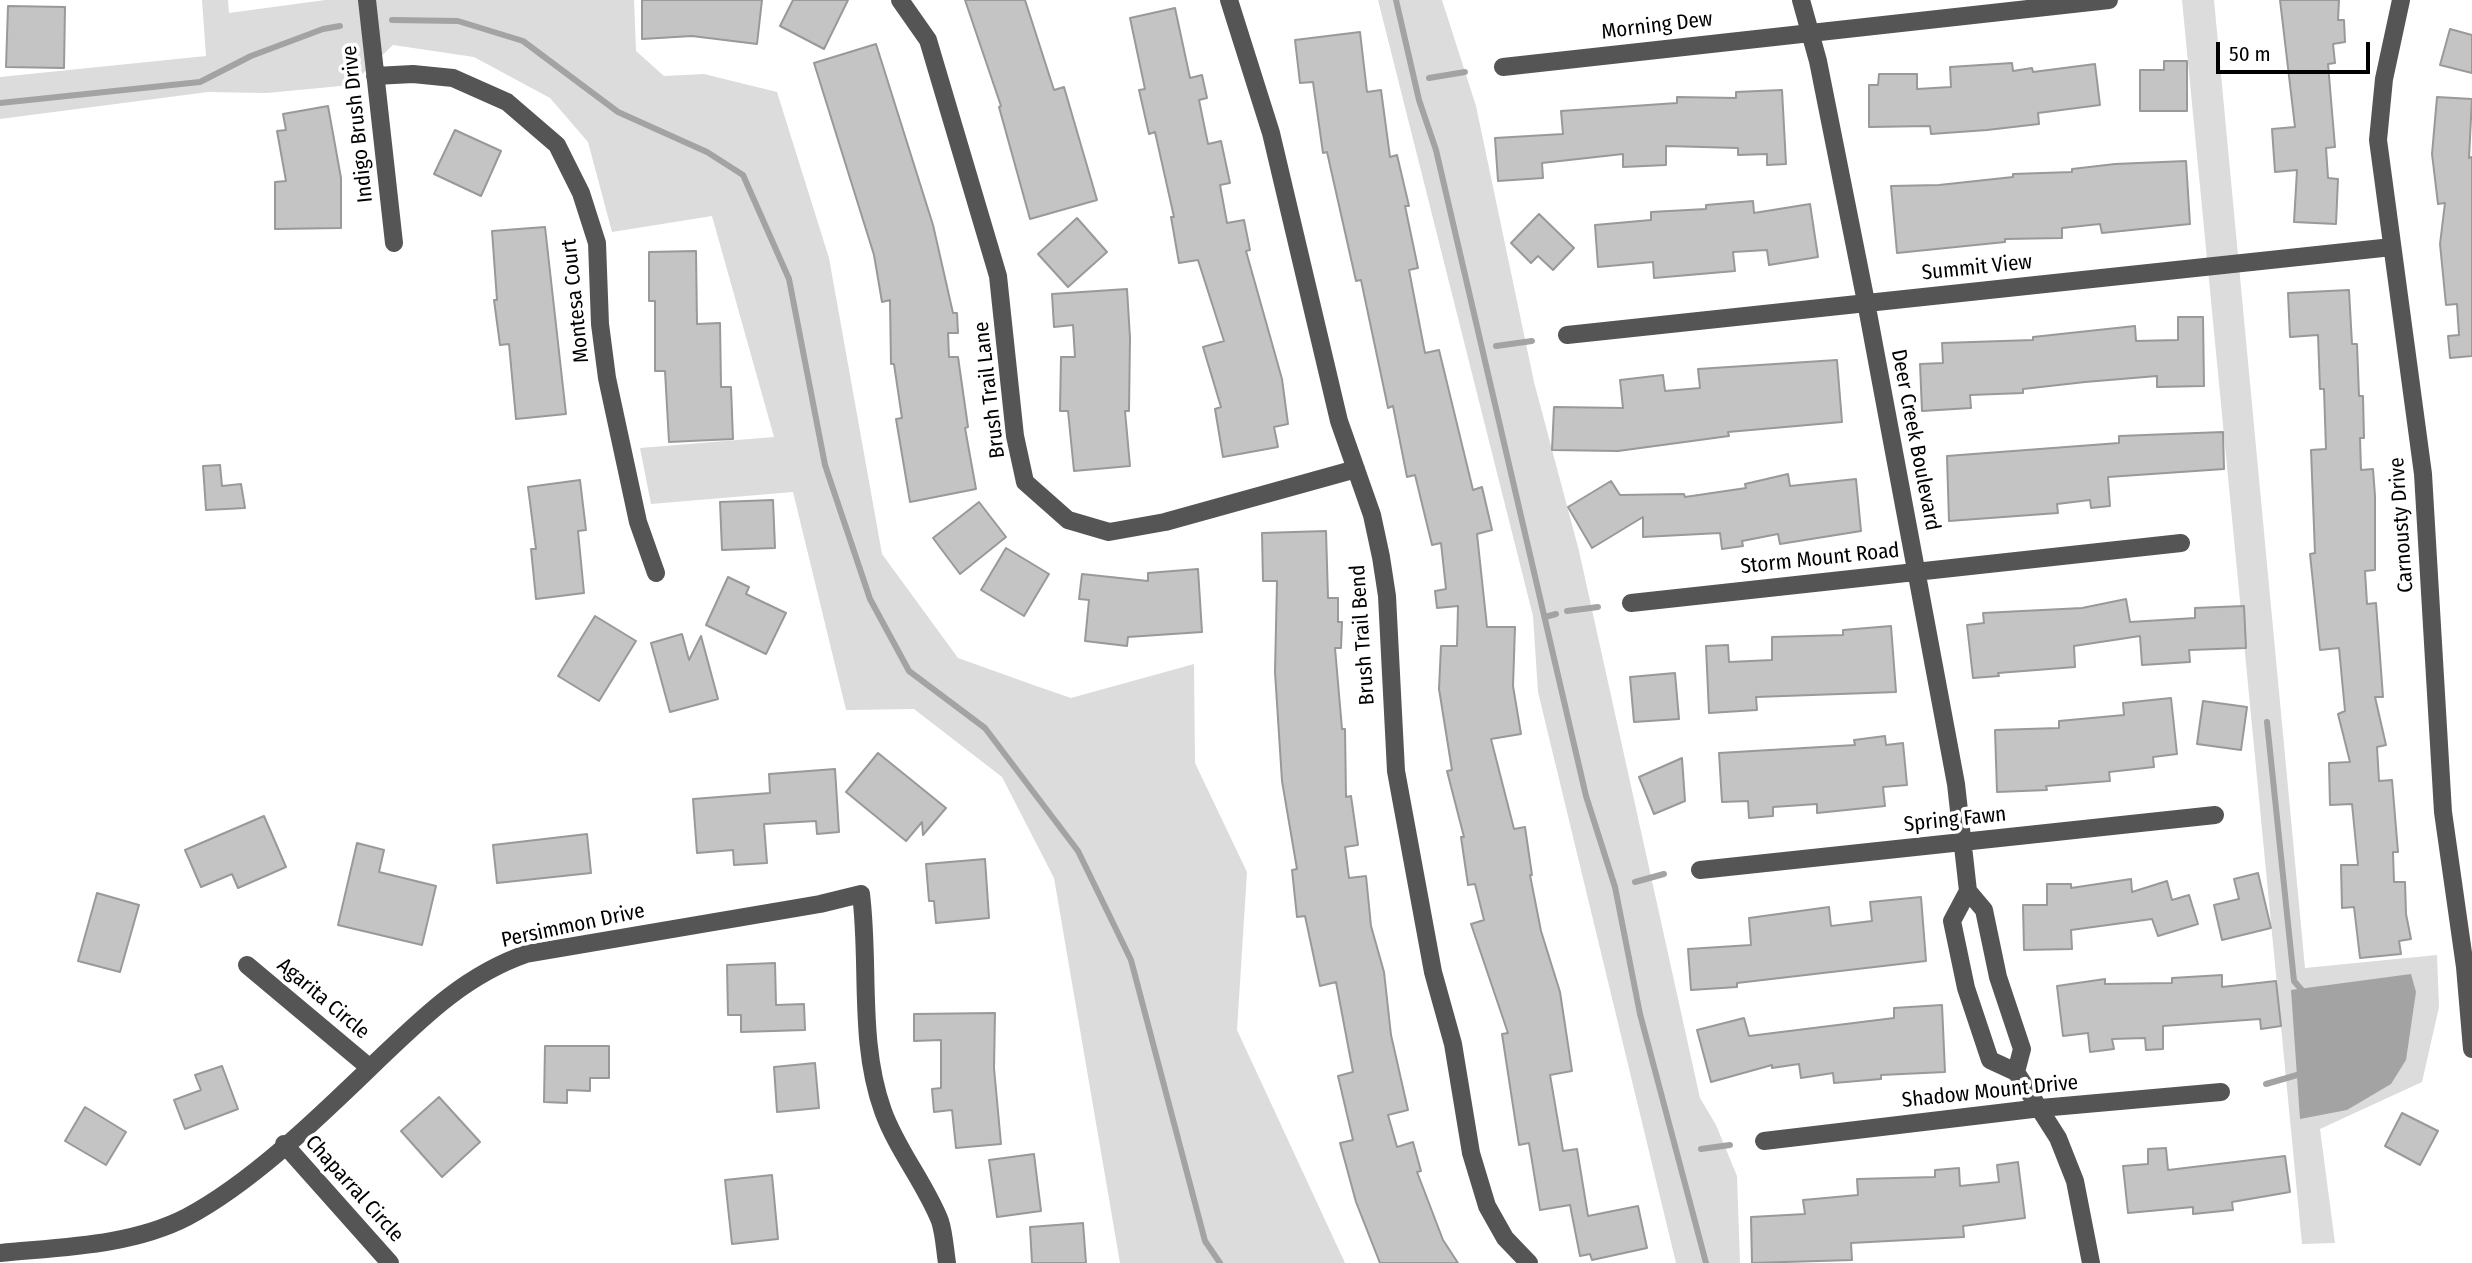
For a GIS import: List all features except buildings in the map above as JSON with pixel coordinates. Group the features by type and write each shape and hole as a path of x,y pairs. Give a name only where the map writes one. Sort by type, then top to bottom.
{"street":[{"name":"Indigo Brush Drive","path":"367,0 394,243"},
{"name":"Brush Trail Lane","path":"900,0 928,40 998,276 1015,436 1025,482 1068,520 1110,532 1165,522 1356,470"},
{"name":"Brush Trail Bend","path":"1230,0 1271,133 1339,421 1372,514 1381,557 1387,596 1396,771 1433,972 1453,1044 1471,1153 1487,1206 1505,1238 1529,1263"},
{"name":"Deer Creek Boulevard","path":"1801,0 1866,302 1917,572 1964,842 1968,891 1984,910 1998,977 2022,1049 2016,1072"},
{"name":"Morning Dew","path":"1503,67 2109,0"},
{"name":"Carnousty Drive","path":"2401,0 2384,79 2378,140 2423,474 2443,812 2465,967 2472,1049"},
{"name":"Montesa Court","path":"375,76 413,74 453,78 507,102 557,145 581,193 597,243 600,324 607,378 638,522 656,573"},
{"name":"Summit View","path":"1567,335 2392,247"},
{"name":"Storm Mount Road","path":"1631,603 2181,543"},
{"name":"Spring Fawn","path":"1700,870 2214,816"},
{"path":"1968,891 1952,921 1966,988 1990,1060 2016,1072 2058,1138 2075,1181 2091,1263"},
{"name":"Persimmon Drive","path":"3,1256 156,1230 223,1196 247,1179 461,986 498,964 526,954 820,904 861,894 866,931 868,1042 874,1076 884,1112 940,1223 947,1263"},
{"name":"Agarita Circle","path":"247,965 370,1068"},
{"name":"Shadow Mount Drive","path":"1764,1141 2041,1108 2221,1092"},
{"name":"Chaparral Circle","path":"284,1144 390,1263"}],"shaded area":[{"path":"202,0 228,0 229,13 325,0 634,0 636,51 664,76 704,74 777,92 829,258 882,554 958,658 1039,687 1071,698 1194,664 1195,763 1247,872 1237,1030 1345,1263 1120,1263 1054,878 1002,777 914,709 846,710 793,492 651,504 640,448 774,437 712,216 612,232 588,142 550,98 474,57 393,45 351,85 267,93 208,92 0,119 0,77 206,56"},
{"path":"1378,0 1442,0 1476,106 1534,382 1579,551 1700,1098 1716,1125 1737,1176 1740,1263 1676,1263 1538,692 1533,616"},
{"path":"2182,0 2214,0 2305,968 2437,955 2439,1007 2422,1082 2320,1129 2335,1243 2302,1244"},
{"path":"2411,974 2416,992 2406,1060 2391,1084 2347,1110 2300,1119 2291,990"}],"waterway":[{"path":"1396,0 1419,100 1436,150 1586,796 1615,887 1640,1014 1706,1263"},
{"path":"392,20 458,21 523,41 618,112 707,152 743,175 789,279 825,465 870,599 909,671 985,728 1078,851 1131,960 1205,1241 1220,1263"},
{"path":"0,103 200,82 251,56 323,29 340,26"},
{"path":"1429,78 1465,72"},
{"path":"1496,346 1532,341"},
{"path":"1567,611 1598,607"},
{"path":"1545,617 1556,614"},
{"path":"2267,722 2294,981 2306,995"},
{"path":"1635,882 1664,874"},
{"path":"2266,1084 2304,1073"},
{"path":"1701,1149 1730,1145"}]}
